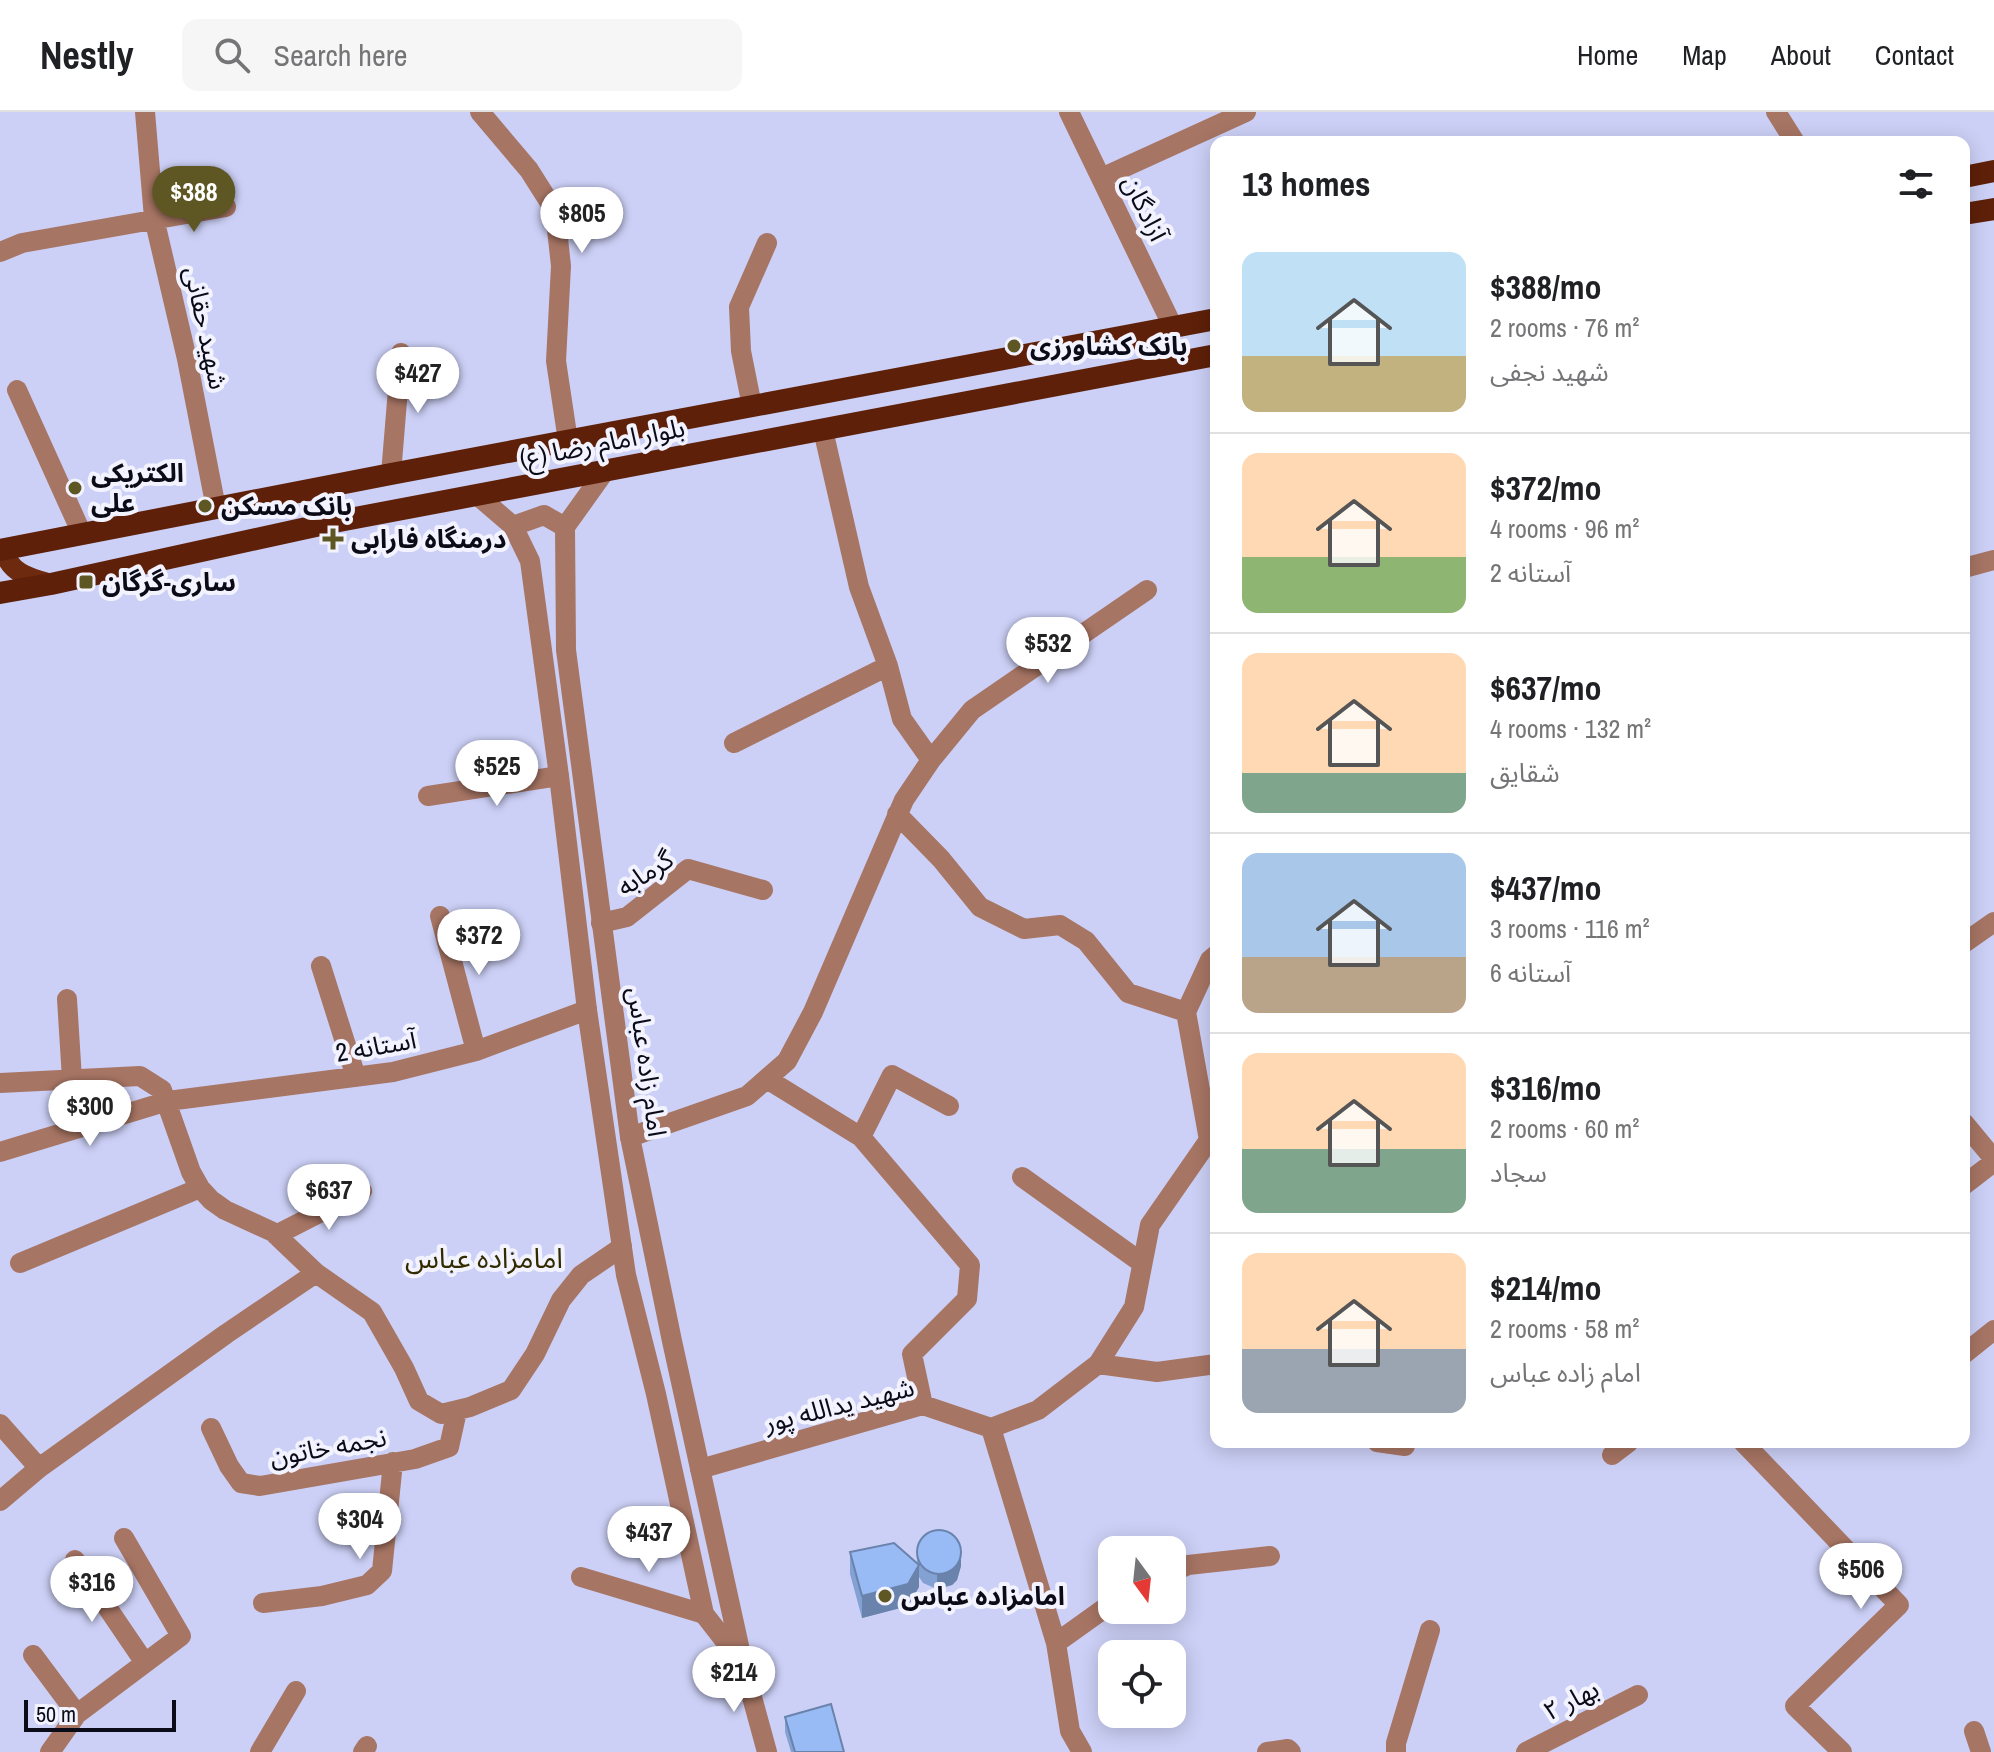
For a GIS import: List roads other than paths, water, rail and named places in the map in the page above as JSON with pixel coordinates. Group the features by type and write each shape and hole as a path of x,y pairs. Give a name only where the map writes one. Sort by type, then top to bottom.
{"highway":[{"path":"1970,176 1994,171"},
{"path":"1970,213 1994,209"},
{"name":"بلوار امام رضا (ع)","path":"2,550 1210,320"},
{"name":"بلوار امام رضا (ع)","path":"0,593 334,522 1210,356"}],"main road":[{"path":"1123,337 1159,345 1180,362"},
{"path":"2,550 10,566 31,578 51,584"}],"street":[{"name":"شهید حقانی","path":"145,112 154,218 187,359 216,508"},
{"path":"480,112 529,170 555,211 561,266 556,361 568,441"},
{"name":"آزادگان","path":"1069,112 1173,327"},
{"path":"1101,178 1246,112"},
{"path":"1776,112 1791,136"},
{"path":"1,248 226,207"},
{"path":"752,406 741,351 739,307 767,243"},
{"path":"391,474 401,353"},
{"path":"17,390 82,534"},
{"path":"823,430 859,587 888,666 902,719 931,760"},
{"path":"513,526 544,515 565,527 605,471"},
{"name":"امام زاده عباس","path":"477,495 513,526 530,561 587,1010 626,1275 656,1394 704,1614 743,1664"},
{"name":"امام زاده عباس","path":"565,527 566,650 630,1137 743,1664 767,1752"},
{"path":"1970,566 1994,560"},
{"path":"630,1137 747,1096 787,1061 813,1012 897,814 931,760 972,710 1147,590"},
{"path":"734,743 888,666"},
{"path":"428,796 559,776"},
{"path":"897,814 941,859 980,907 1024,929 1060,925 1086,941 1128,993 1186,1012"},
{"name":"گرمابه","path":"601,923 627,917 688,869 763,890"},
{"path":"440,916 476,1051"},
{"path":"1970,939 1994,922"},
{"path":"1210,960 1186,1012 1210,1126"},
{"path":"321,966 356,1077"},
{"path":"67,999 72,1079"},
{"name":"آستانه 2","path":"0,1152 168,1101 393,1072 476,1051 587,1010"},
{"path":"861,1137 892,1075 949,1106"},
{"path":"0,1083 140,1076 162,1090 191,1172 200,1188 225,1210 276,1235 316,1273 372,1312 419,1401 441,1414 470,1407 511,1390 535,1354 561,1300 581,1275 622,1247"},
{"path":"767,1079 861,1137 970,1265 967,1299 912,1354 923,1405"},
{"path":"1970,1131 1994,1161 1970,1180"},
{"path":"1082,1752 1070,1731 1056,1643 991,1428 1038,1410 1098,1364 1134,1307 1150,1225 1210,1144"},
{"path":"1022,1177 1142,1263"},
{"path":"20,1263 200,1188"},
{"path":"276,1235 362,1191"},
{"path":"0,1501 39,1468 316,1273"},
{"path":"1970,1349 1994,1330"},
{"path":"1098,1364 1157,1372 1210,1365"},
{"name":"شهید یدالله پور","path":"700,1469 923,1405 991,1428"},
{"name":"نجمه خاتون","path":"211,1428 241,1483 260,1486 415,1459 449,1447 457,1411"},
{"path":"0,1424 39,1468"},
{"path":"1612,1455 1621,1448"},
{"path":"1749,1448 1899,1605 1795,1706 1842,1752"},
{"path":"263,1603 322,1596 367,1585 382,1571 393,1462"},
{"path":"50,1752 77,1714 181,1636 124,1538"},
{"path":"1186,1566 1270,1556"},
{"path":"75,1560 145,1663"},
{"path":"581,1577 704,1614"},
{"path":"1056,1643 1098,1613"},
{"path":"1396,1752 1396,1743 1430,1630"},
{"path":"33,1655 77,1714"},
{"path":"260,1752 296,1691"},
{"name":"بهار ۲","path":"1526,1752 1638,1695"},
{"path":"1974,1731 1981,1752"},
{"path":"1267,1752 1288,1749 1291,1752"}],"place":[{"name":"بانک کشاورزی","path":"1014,346"},
{"name":"الکتریکی علی","path":"75,488"},
{"name":"بانک مسکن","path":"205,506"},
{"name":"درمنگاه فارابی","path":"333,539"},
{"name":"ساری-گرگان","path":"86,582"},
{"name":"امامزاده عباس","path":"885,1596"}],"district":[{"name":"امامزاده عباس","path":"484,1258"}]}
